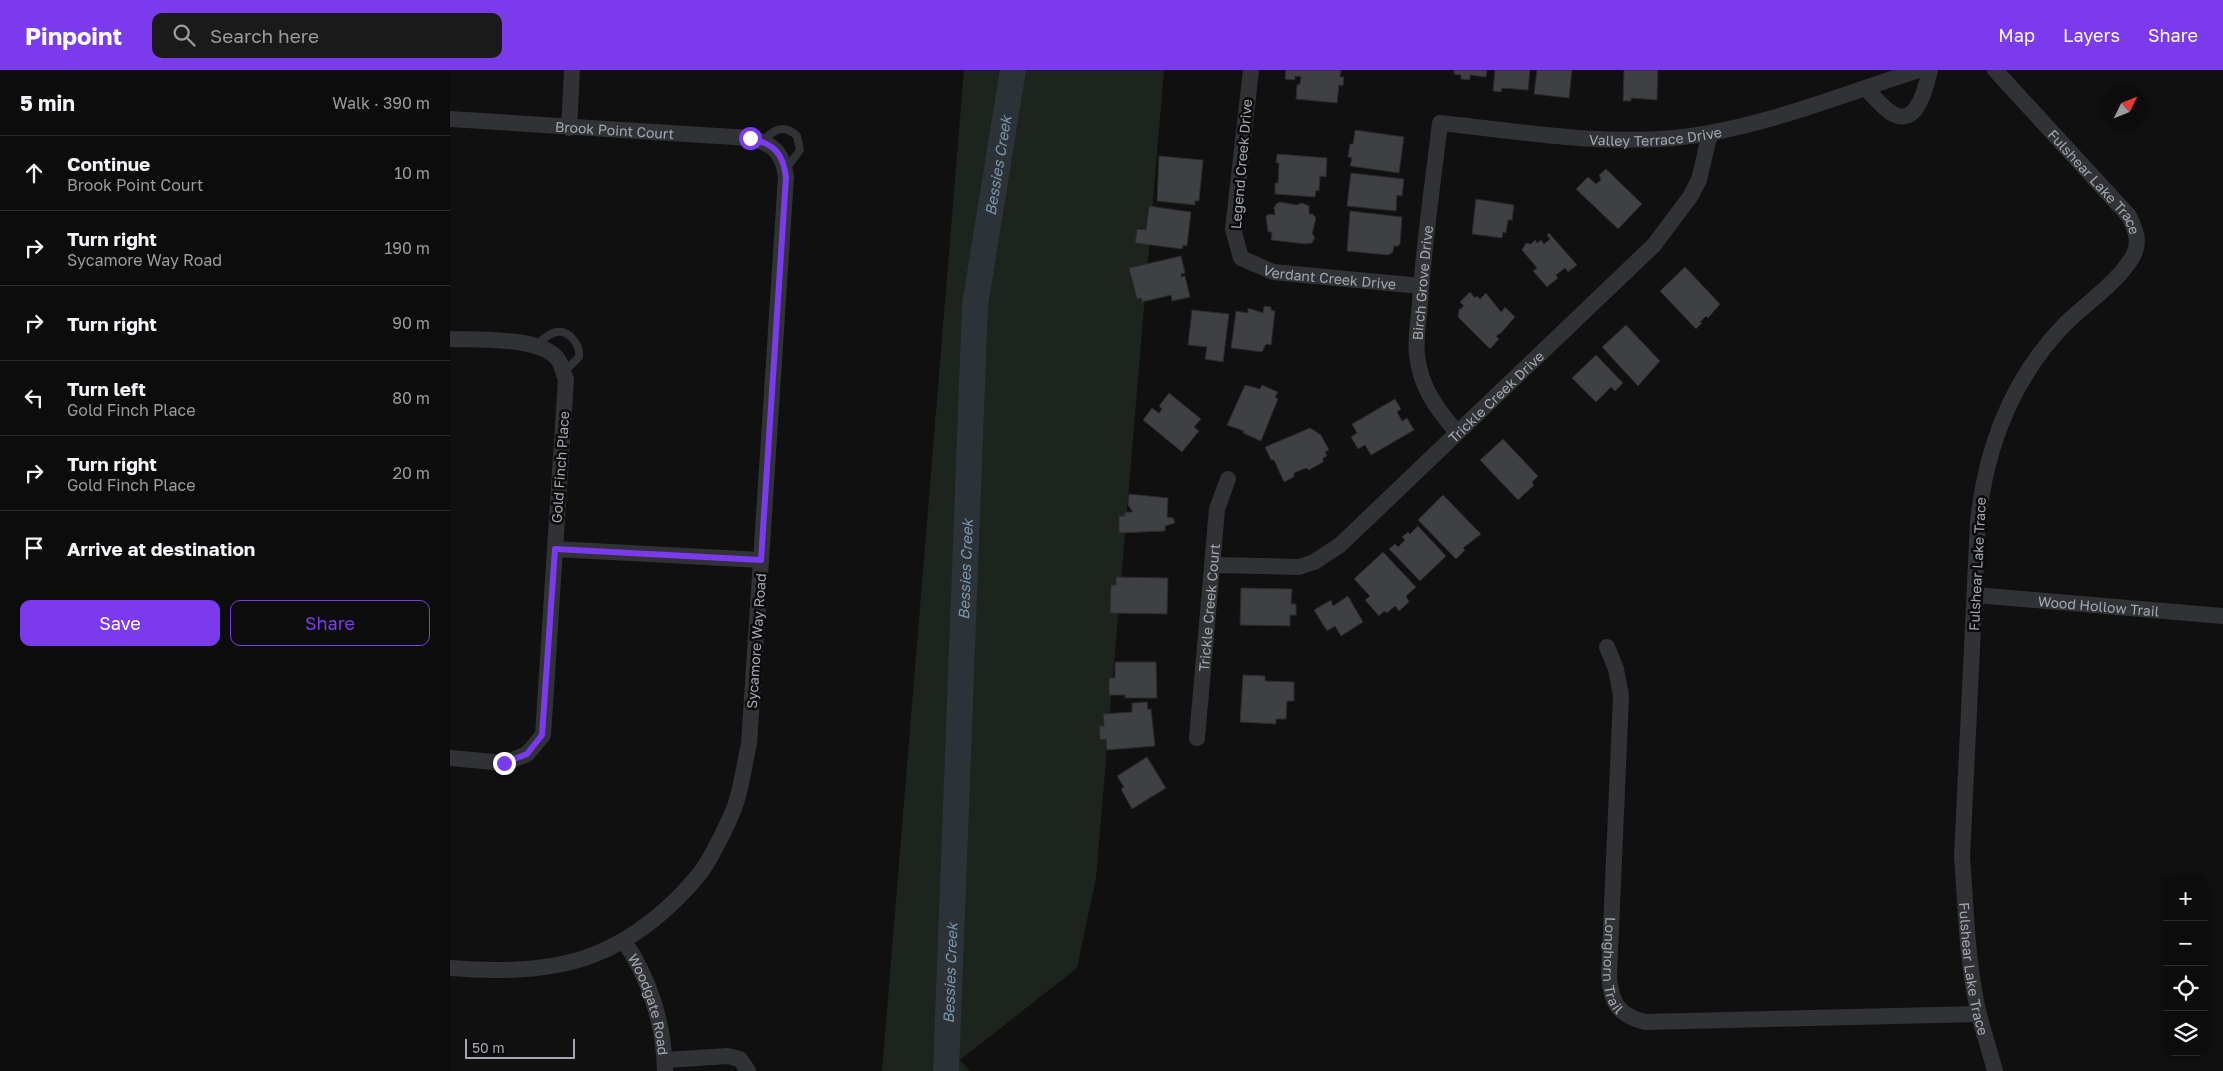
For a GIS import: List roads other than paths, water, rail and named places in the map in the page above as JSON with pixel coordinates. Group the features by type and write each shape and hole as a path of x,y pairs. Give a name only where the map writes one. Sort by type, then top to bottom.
{"street":[{"path":"569,128 572,70"},
{"name":"Legend Creek Drive","path":"1241,258 1233,229 1251,70"},
{"name":"Valley Terrace Drive","path":"1440,123 1583,138 1656,139 1710,133 1758,122 1919,70"},
{"path":"1865,88 1891,113 1901,116 1910,114 1922,100 1930,70"},
{"name":"Fulshear Lake Trace","path":"1994,70 2129,216 2138,242 2134,255 2123,270 2050,341 2023,379 2008,406 1995,438 1981,492 1962,857 1966,909 1979,1014 1995,1071"},
{"name":"Brook Point Court","path":"450,120 750,138 762,142 776,151"},
{"name":"Birch Grove Drive","path":"1440,123 1421,286 1417,355 1422,377 1430,398 1457,432"},
{"name":"Trickle Creek Drive","path":"1213,565 1299,567 1320,559 1340,545 1654,244 1683,209 1699,180 1710,133"},
{"name":"Sycamore Way Road","path":"450,968 482,971 548,967 593,956 624,941 660,914 701,871 734,810 749,744 761,560 785,170 783,162 776,151"},
{"name":"Verdant Creek Drive","path":"1241,258 1273,272 1421,286"},
{"name":"Gold Finch Place","path":"450,339 522,343 544,348 558,360 566,379 542,735 527,754 504,763 450,758"},
{"name":"Trickle Creek Court","path":"1197,738 1217,510 1228,479"},
{"path":"555,549 761,560"},
{"name":"Wood Hollow Trail","path":"1975,595 2223,616"},
{"name":"Longhorn Trail","path":"1607,647 1616,669 1621,696 1609,976 1610,993 1618,1008 1630,1018 1645,1022 1979,1014"},
{"name":"Woodgate Road","path":"624,941 636,958 649,983 664,1048 665,1066"},
{"path":"665,1066 728,1056 740,1060 748,1071"}],"lane":[{"path":"762,142 778,129 790,130 797,136 800,150 785,170"},
{"path":"534,346 551,333 558,331 566,332 580,351 580,357 563,373"}],"waterway":[{"name":"Bessies Creek","path":"946,1071 975,305 1013,70"}]}
